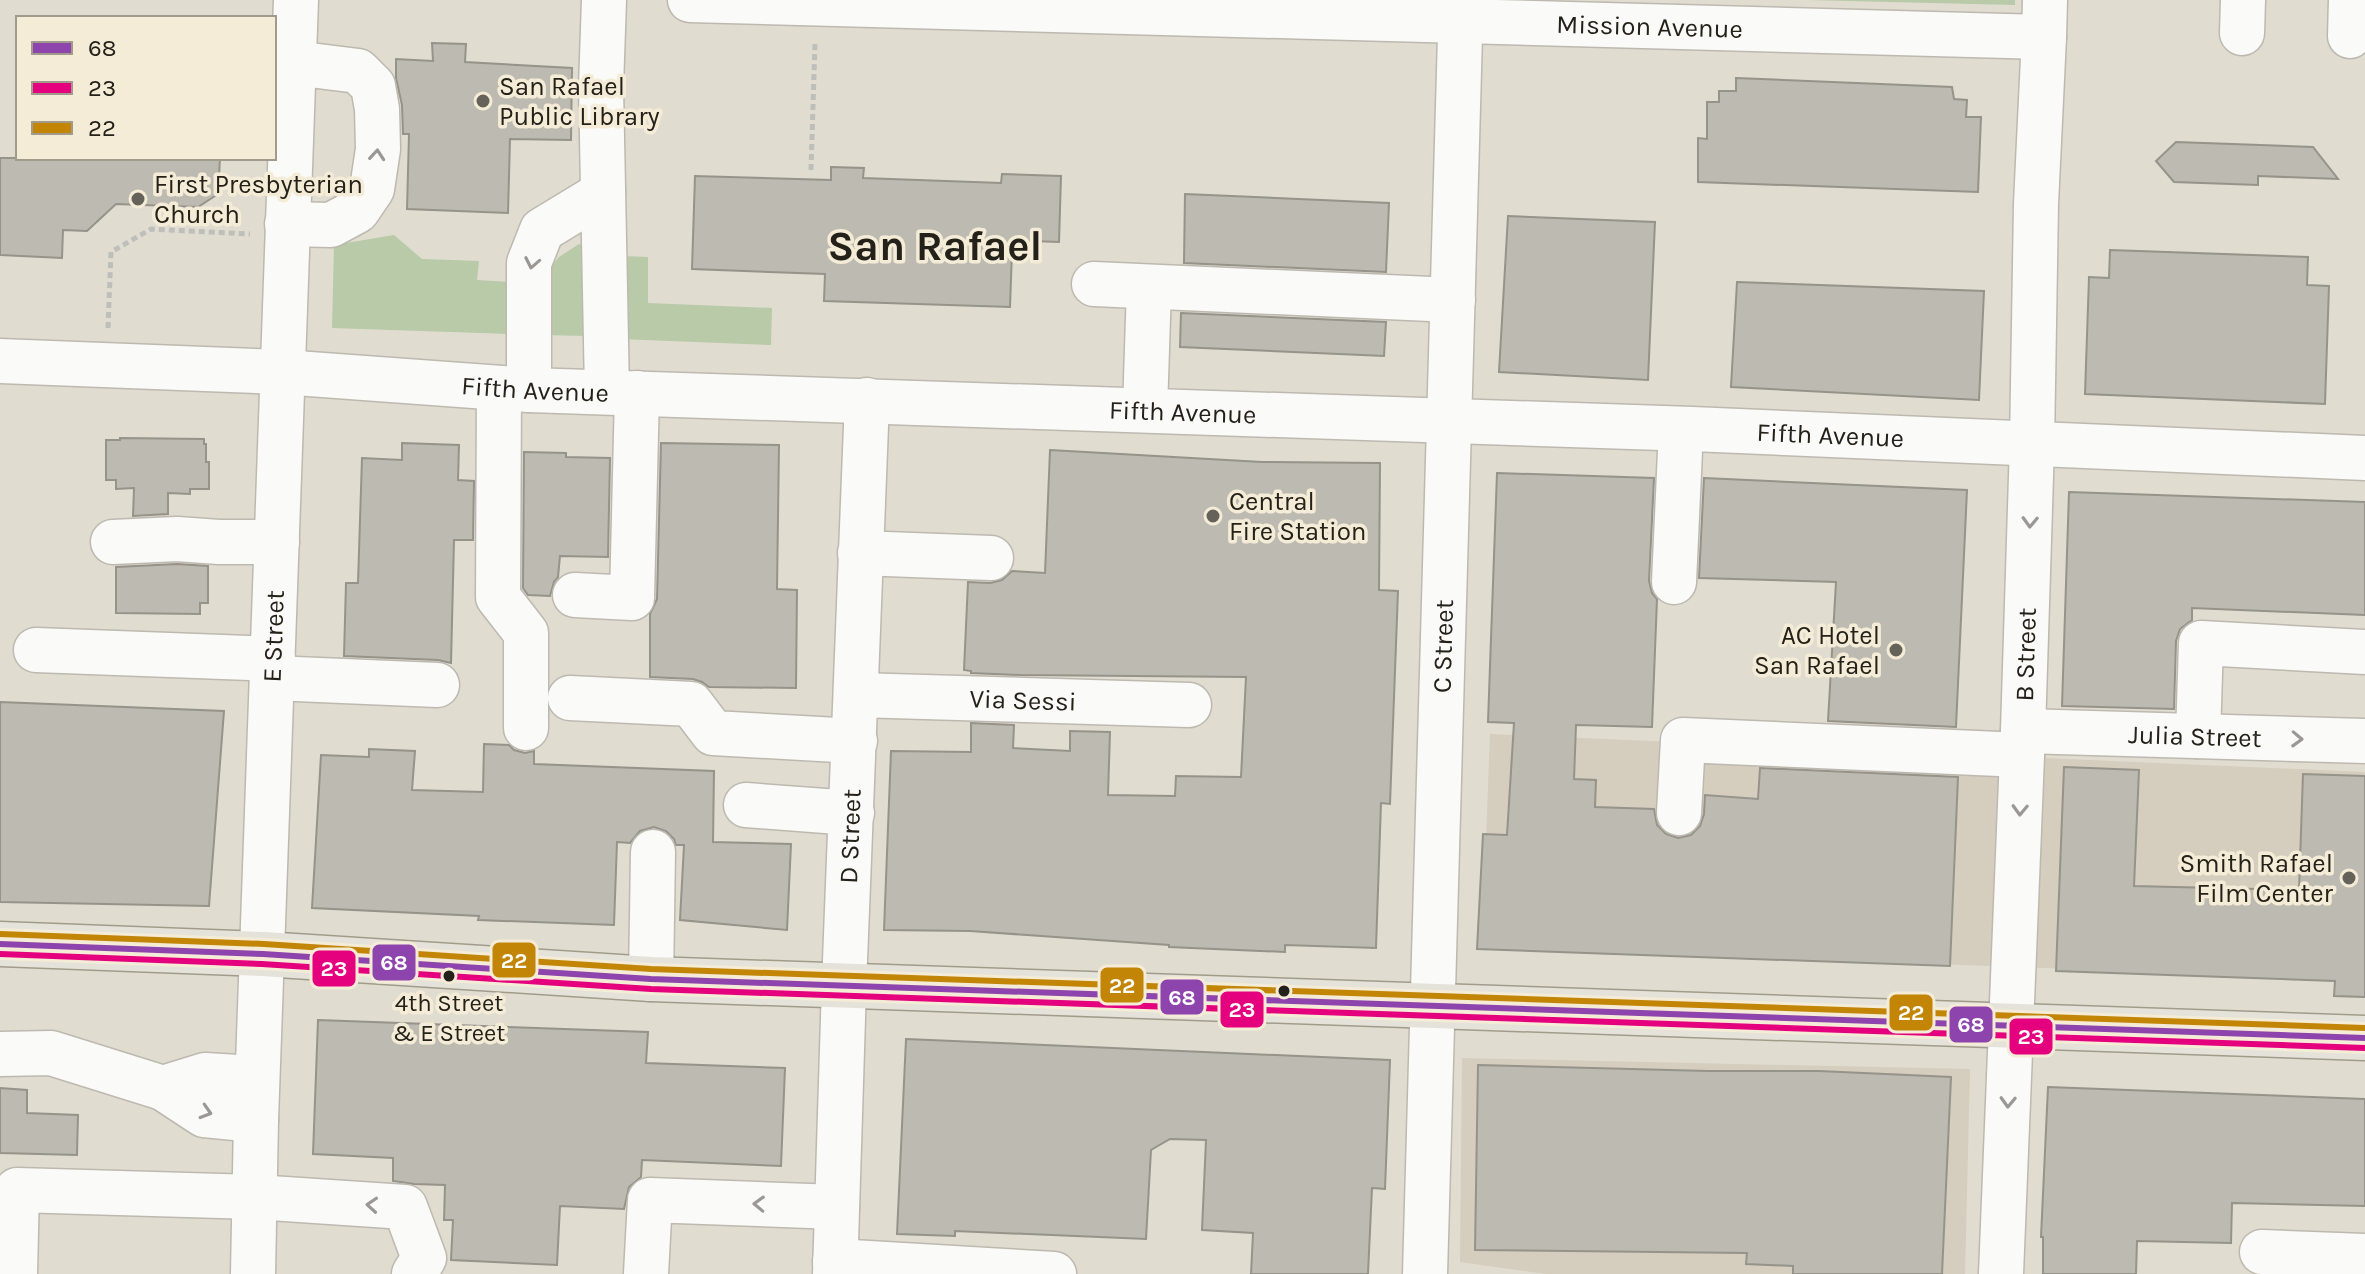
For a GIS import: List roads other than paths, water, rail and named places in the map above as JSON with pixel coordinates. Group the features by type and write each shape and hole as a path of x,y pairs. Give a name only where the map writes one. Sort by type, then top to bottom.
{"main road":[{"path":"0,944 263,954 651,979 2365,1038"}],"street":[{"name":"E Street","path":"253,1274 256,1099 296,0"},
{"path":"575,595 632,598 622,393 603,193 601,87 604,0"},
{"name":"Mission Avenue","path":"690,0 813,14 860,2 2044,18"},
{"name":"C Street","path":"1425,1274 1461,10"},
{"name":"B Street","path":"2001,1274 2022,743 2044,18"},
{"path":"287,230 331,225 357,211 372,189 378,149 373,86 358,71 294,63"},
{"path":"526,728 526,633 498,597 514,389 529,263 542,230 603,193"},
{"path":"1094,284 1453,300"},
{"path":"1145,410 1149,287"},
{"name":"Fifth Avenue","path":"0,361 282,372 514,389 1450,420 2365,458"},
{"name":"D Street","path":"835,1267 867,400"},
{"path":"1674,582 1681,429"},
{"path":"113,542 177,539 277,542"},
{"path":"860,553 991,558"},
{"path":"2198,736 2201,643 2365,652"},
{"path":"36,650 272,668 437,685"},
{"name":"Via Sessi","path":"857,695 1189,705"},
{"path":"570,698 691,704 713,733 855,741"},
{"name":"Julia Street","path":"1679,813 1683,740 2022,743 2198,736 2365,741"},
{"path":"746,805 852,813"},
{"path":"651,979 653,852"},
{"path":"0,1054 51,1053 163,1088 204,1115 256,1099"},
{"path":"15,1274 17,1190 255,1197 405,1207 424,1258 414,1274"},
{"path":"646,1274 650,1200 837,1207"},
{"path":"2262,1252 2365,1256"},
{"path":"835,1267 1054,1274"}],"place":[{"name":"San Rafael Public Library","path":"483,101"},
{"name":"First Presbyterian Church","path":"138,199"},
{"name":"Central Fire Station","path":"1213,516"},
{"name":"AC Hotel San Rafael","path":"1896,650"},
{"name":"Smith Rafael Film Center","path":"2349,878"},
{"name":"4th Street & E Street","path":"449,976"}],"district":[{"name":"San Rafael","path":"935,245"}]}
